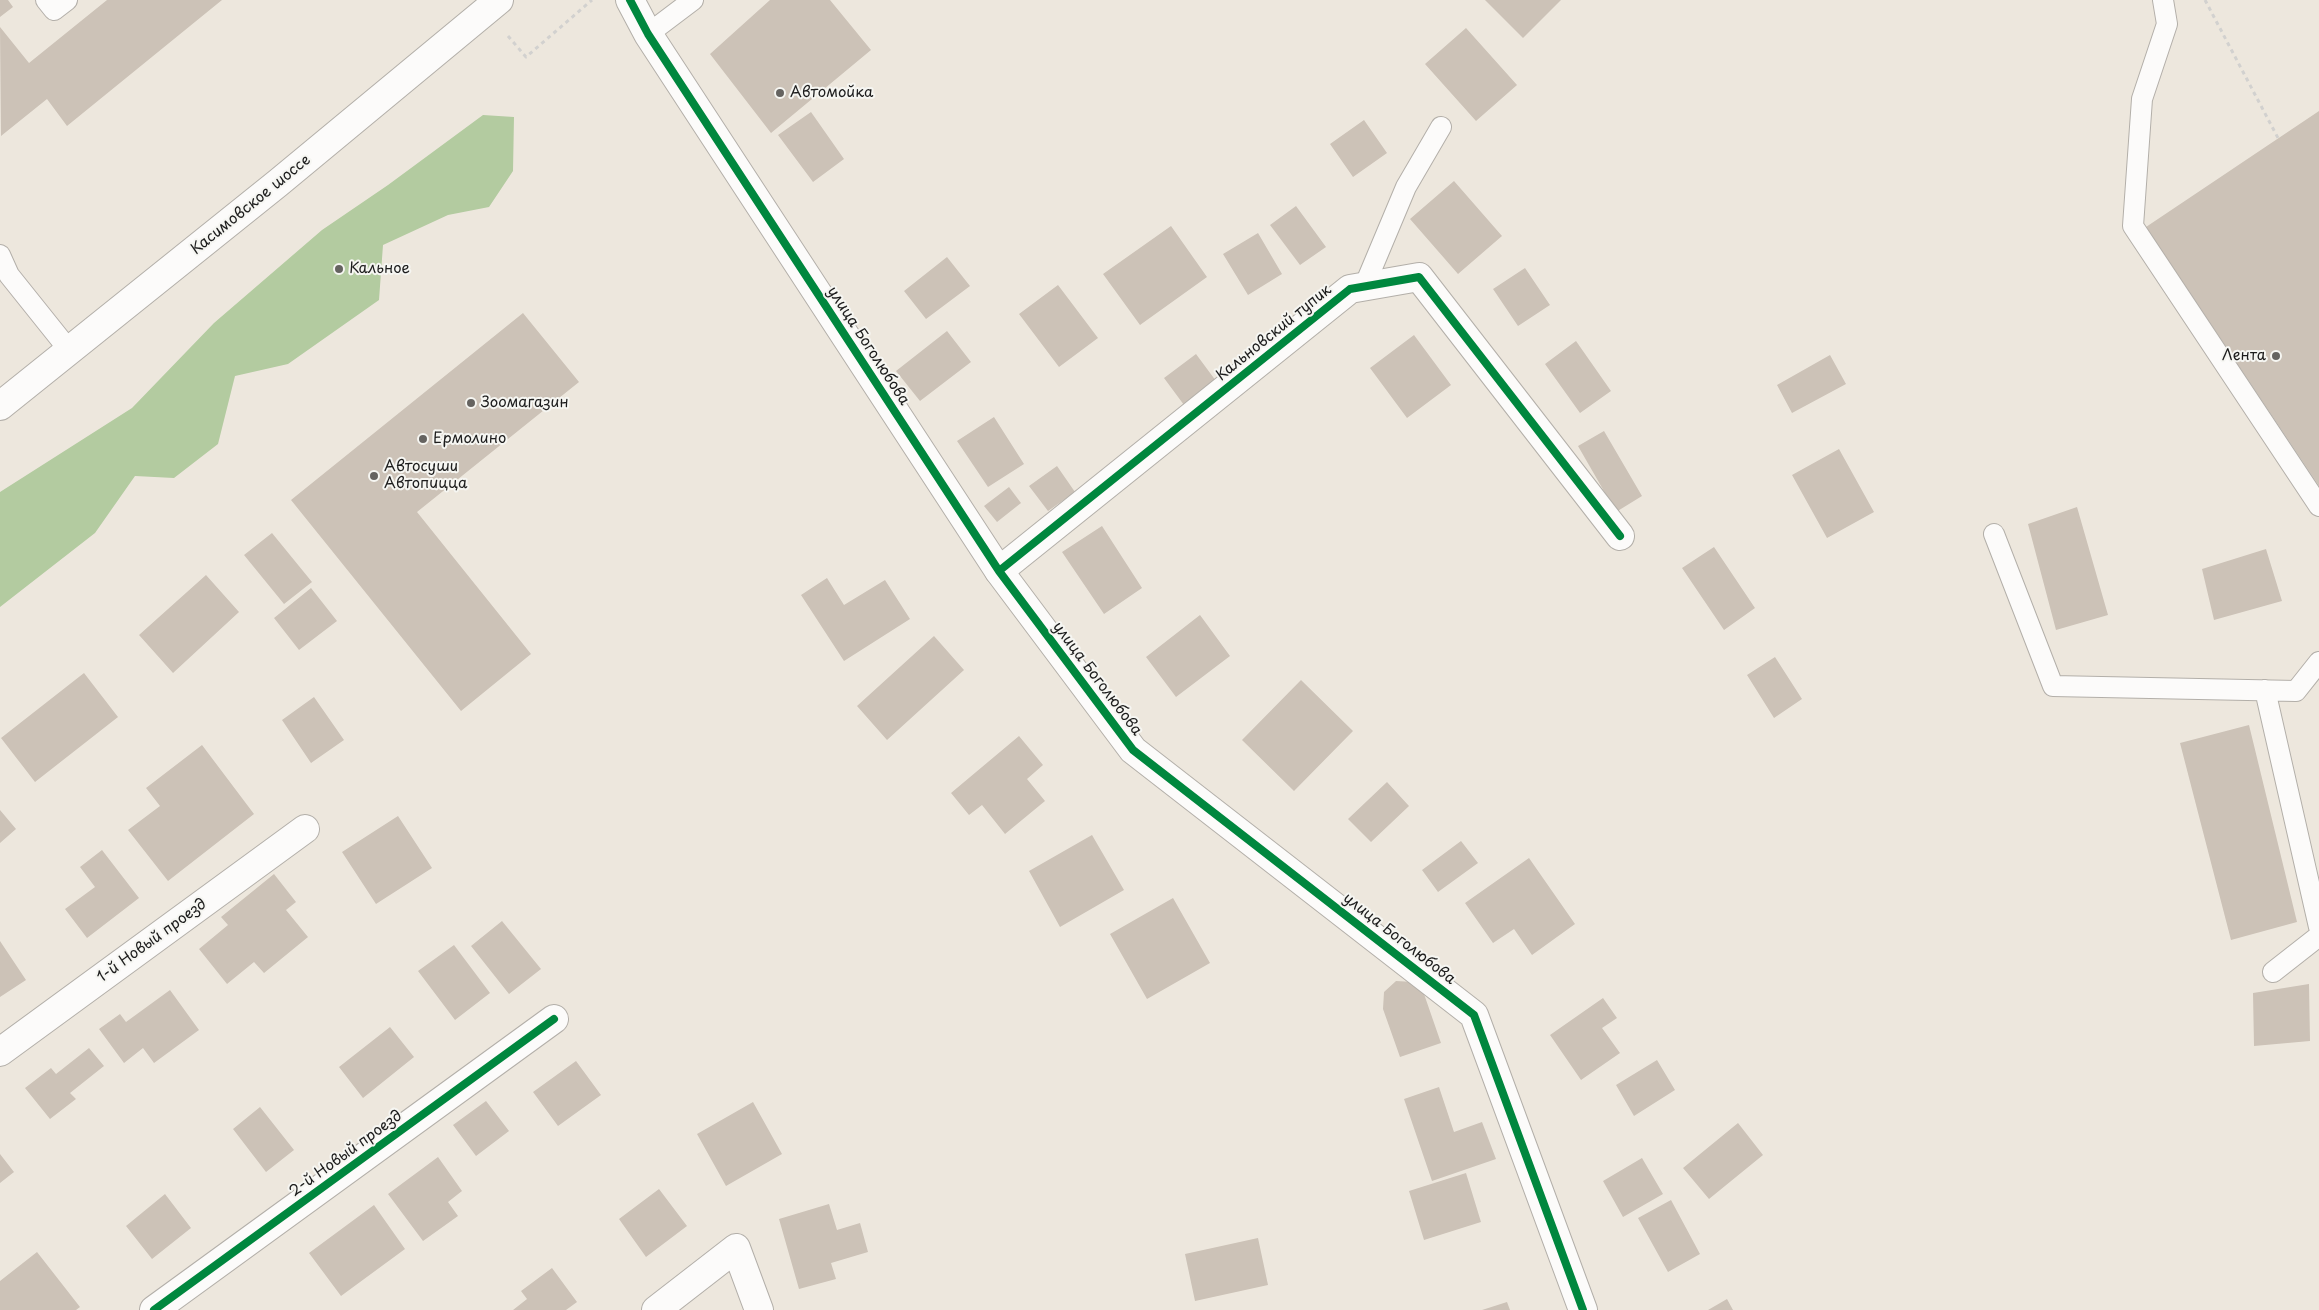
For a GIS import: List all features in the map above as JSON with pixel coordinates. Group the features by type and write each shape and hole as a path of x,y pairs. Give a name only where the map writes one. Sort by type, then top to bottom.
{"street":[{"name":"Касимовское шоссе","path":"0,406 292,172 499,0"},
{"name":"улица Боголюбова","path":"630,0 648,34 999,571 1133,750 1474,1015 1583,1310"},
{"name":"Кальновский тупик","path":"999,571 1350,290 1419,277 1620,536"},
{"name":"1-й Новый проезд","path":"0,1052 305,829"},
{"name":"2-й Новый проезд","path":"154,1310 554,1019"},
{"path":"656,1310 736,1248 759,1310"}],"lane":[{"path":"46,0 54,10 67,0"},
{"path":"648,34 694,0"},
{"path":"2163,0 2167,24 2142,99 2133,226 2319,506"},
{"path":"1364,287 1406,187 1441,127"},
{"path":"0,255 10,275 69,350"},
{"path":"1994,534 2053,686 2296,691 2319,662"},
{"path":"2265,690 2319,927"},
{"path":"2273,972 2319,936"}],"path":[{"path":"526,57 592,0"},
{"path":"2204,0 2278,138"}],"green space":[{"path":"483,115 514,117 513,171 489,207 448,215 383,245 379,300 288,364 235,376 218,444 174,478 135,476 95,533 0,607 0,492 132,408 214,323 322,230 388,185"}],"building":[{"path":"0,0 8,0 13,7 0,17"},
{"path":"107,0 222,0 67,126 47,99 1,136 0,27 29,63"},
{"name":"Автомойка","path":"770,0 830,0 871,50 771,133 710,54"},
{"path":"1485,0 1561,0 1523,38"},
{"path":"1466,28 1517,85 1476,121 1425,64"},
{"name":"Лента","path":"2319,111 2319,486 2146,227"},
{"path":"811,112 844,159 813,182 778,135"},
{"path":"1364,120 1387,153 1353,177 1330,144"},
{"path":"1454,181 1502,236 1458,274 1410,219"},
{"path":"1296,206 1326,247 1300,265 1270,225"},
{"path":"1171,226 1207,277 1140,325 1103,274"},
{"path":"1258,233 1282,274 1248,295 1223,254"},
{"path":"947,257 970,286 926,319 904,291"},
{"path":"1525,268 1550,305 1518,326 1493,289"},
{"path":"1058,285 1098,338 1059,367 1019,314"},
{"path":"523,313 579,382 417,512 531,654 461,711 291,500"},
{"path":"947,331 971,362 920,401 896,371"},
{"path":"1414,335 1451,385 1407,418 1370,368"},
{"path":"1576,341 1611,391 1580,413 1545,364"},
{"path":"1196,354 1216,381 1184,405 1164,378"},
{"path":"1830,355 1846,384 1792,413 1777,385"},
{"path":"994,417 1024,464 988,487 957,441"},
{"path":"1604,431 1642,496 1616,512 1578,446"},
{"path":"1839,449 1874,512 1827,538 1792,475"},
{"path":"1057,466 1075,492 1048,511 1029,486"},
{"path":"1009,487 1021,503 997,522 984,506"},
{"path":"2077,507 2108,615 2056,630 2028,524"},
{"path":"1102,526 1142,588 1104,614 1062,552"},
{"path":"272,533 312,582 284,604 244,555"},
{"path":"1714,547 1755,608 1724,630 1682,568"},
{"path":"2266,549 2282,601 2214,620 2202,569"},
{"path":"206,575 239,612 173,673 139,635"},
{"path":"827,578 844,605 885,580 910,619 844,661 801,595"},
{"path":"311,588 337,621 299,650 274,618"},
{"path":"1200,615 1230,656 1176,697 1146,657"},
{"path":"934,636 964,670 887,740 857,706"},
{"path":"1775,657 1802,699 1774,718 1747,675"},
{"path":"84,673 118,717 35,782 1,738"},
{"path":"1301,680 1353,731 1294,791 1242,740"},
{"path":"314,697 344,740 311,763 282,720"},
{"path":"2249,725 2297,922 2231,940 2180,743"},
{"path":"1019,736 1043,765 1027,779 1045,801 1005,834 982,805 969,815 951,793"},
{"path":"202,745 254,814 168,881 128,830 160,806 146,788"},
{"path":"1387,782 1409,806 1371,842 1348,819"},
{"path":"0,810 16,829 0,843"},
{"path":"398,816 432,868 376,904 342,852"},
{"path":"1092,835 1124,890 1060,927 1029,871"},
{"path":"1461,841 1478,863 1438,892 1422,870"},
{"path":"102,850 139,898 87,938 65,909 95,887 80,867"},
{"path":"1529,858 1575,924 1532,955 1514,929 1493,943 1465,903"},
{"path":"274,874 296,902 286,910 308,937 264,973 254,962 227,984 199,949 228,925 221,917"},
{"path":"1173,898 1210,963 1147,999 1110,934"},
{"path":"502,921 541,969 509,994 471,946"},
{"path":"0,941 26,980 0,997"},
{"path":"454,945 490,993 455,1020 418,971"},
{"path":"1396,981 1413,982 1424,994 1441,1043 1400,1057 1383,1009 1384,992"},
{"path":"2309,984 2310,1041 2254,1046 2253,993"},
{"path":"170,990 199,1030 154,1063 143,1048 124,1063 99,1029 120,1014 126,1022"},
{"path":"1603,998 1617,1018 1602,1028 1620,1053 1581,1080 1550,1035"},
{"path":"390,1027 414,1057 363,1098 339,1067"},
{"path":"89,1048 104,1066 70,1093 76,1099 50,1119 25,1088 51,1068 56,1074"},
{"path":"1657,1060 1675,1090 1634,1116 1616,1085"},
{"path":"576,1061 601,1095 558,1126 533,1092"},
{"path":"1439,1087 1454,1132 1482,1122 1496,1159 1432,1181 1404,1099"},
{"path":"486,1101 509,1131 476,1156 453,1125"},
{"path":"753,1102 782,1154 726,1186 697,1134"},
{"path":"260,1107 294,1150 266,1172 233,1129"},
{"path":"1738,1123 1763,1155 1709,1199 1683,1168"},
{"path":"0,1154 14,1172 0,1183"},
{"path":"438,1157 462,1191 448,1202 458,1216 423,1241 388,1194"},
{"path":"1642,1158 1663,1194 1623,1217 1603,1181"},
{"path":"1466,1173 1481,1222 1424,1240 1409,1191"},
{"path":"659,1189 687,1226 646,1257 619,1219"},
{"path":"165,1194 191,1228 152,1259 126,1226"},
{"path":"1671,1200 1700,1254 1668,1272 1638,1218"},
{"path":"829,1204 837,1230 860,1223 868,1252 831,1263 836,1279 799,1289 779,1219"},
{"path":"374,1205 405,1249 341,1296 309,1253"},
{"path":"1258,1238 1268,1285 1195,1301 1185,1254"},
{"path":"37,1252 80,1307 76,1310 0,1310 0,1281"},
{"path":"552,1268 577,1302 566,1310 513,1310 527,1299 521,1291"},
{"path":"1727,1299 1733,1310 1708,1310"},
{"path":"1507,1302 1510,1310 1482,1310"}],"cycle path":[{"path":"630,0 648,34 999,571 1133,750 1474,1015 1583,1310"},
{"path":"999,571 1350,289 1419,277 1620,536"},
{"path":"154,1310 554,1019"}],"place":[{"name":"Автомойка","path":"780,93"},
{"name":"Кальное","path":"339,269"},
{"name":"Лента","path":"2276,356"},
{"name":"Зоомагазин","path":"471,403"},
{"name":"Ермолино","path":"423,439"},
{"name":"Автосуши Автопицца","path":"374,476"}]}
